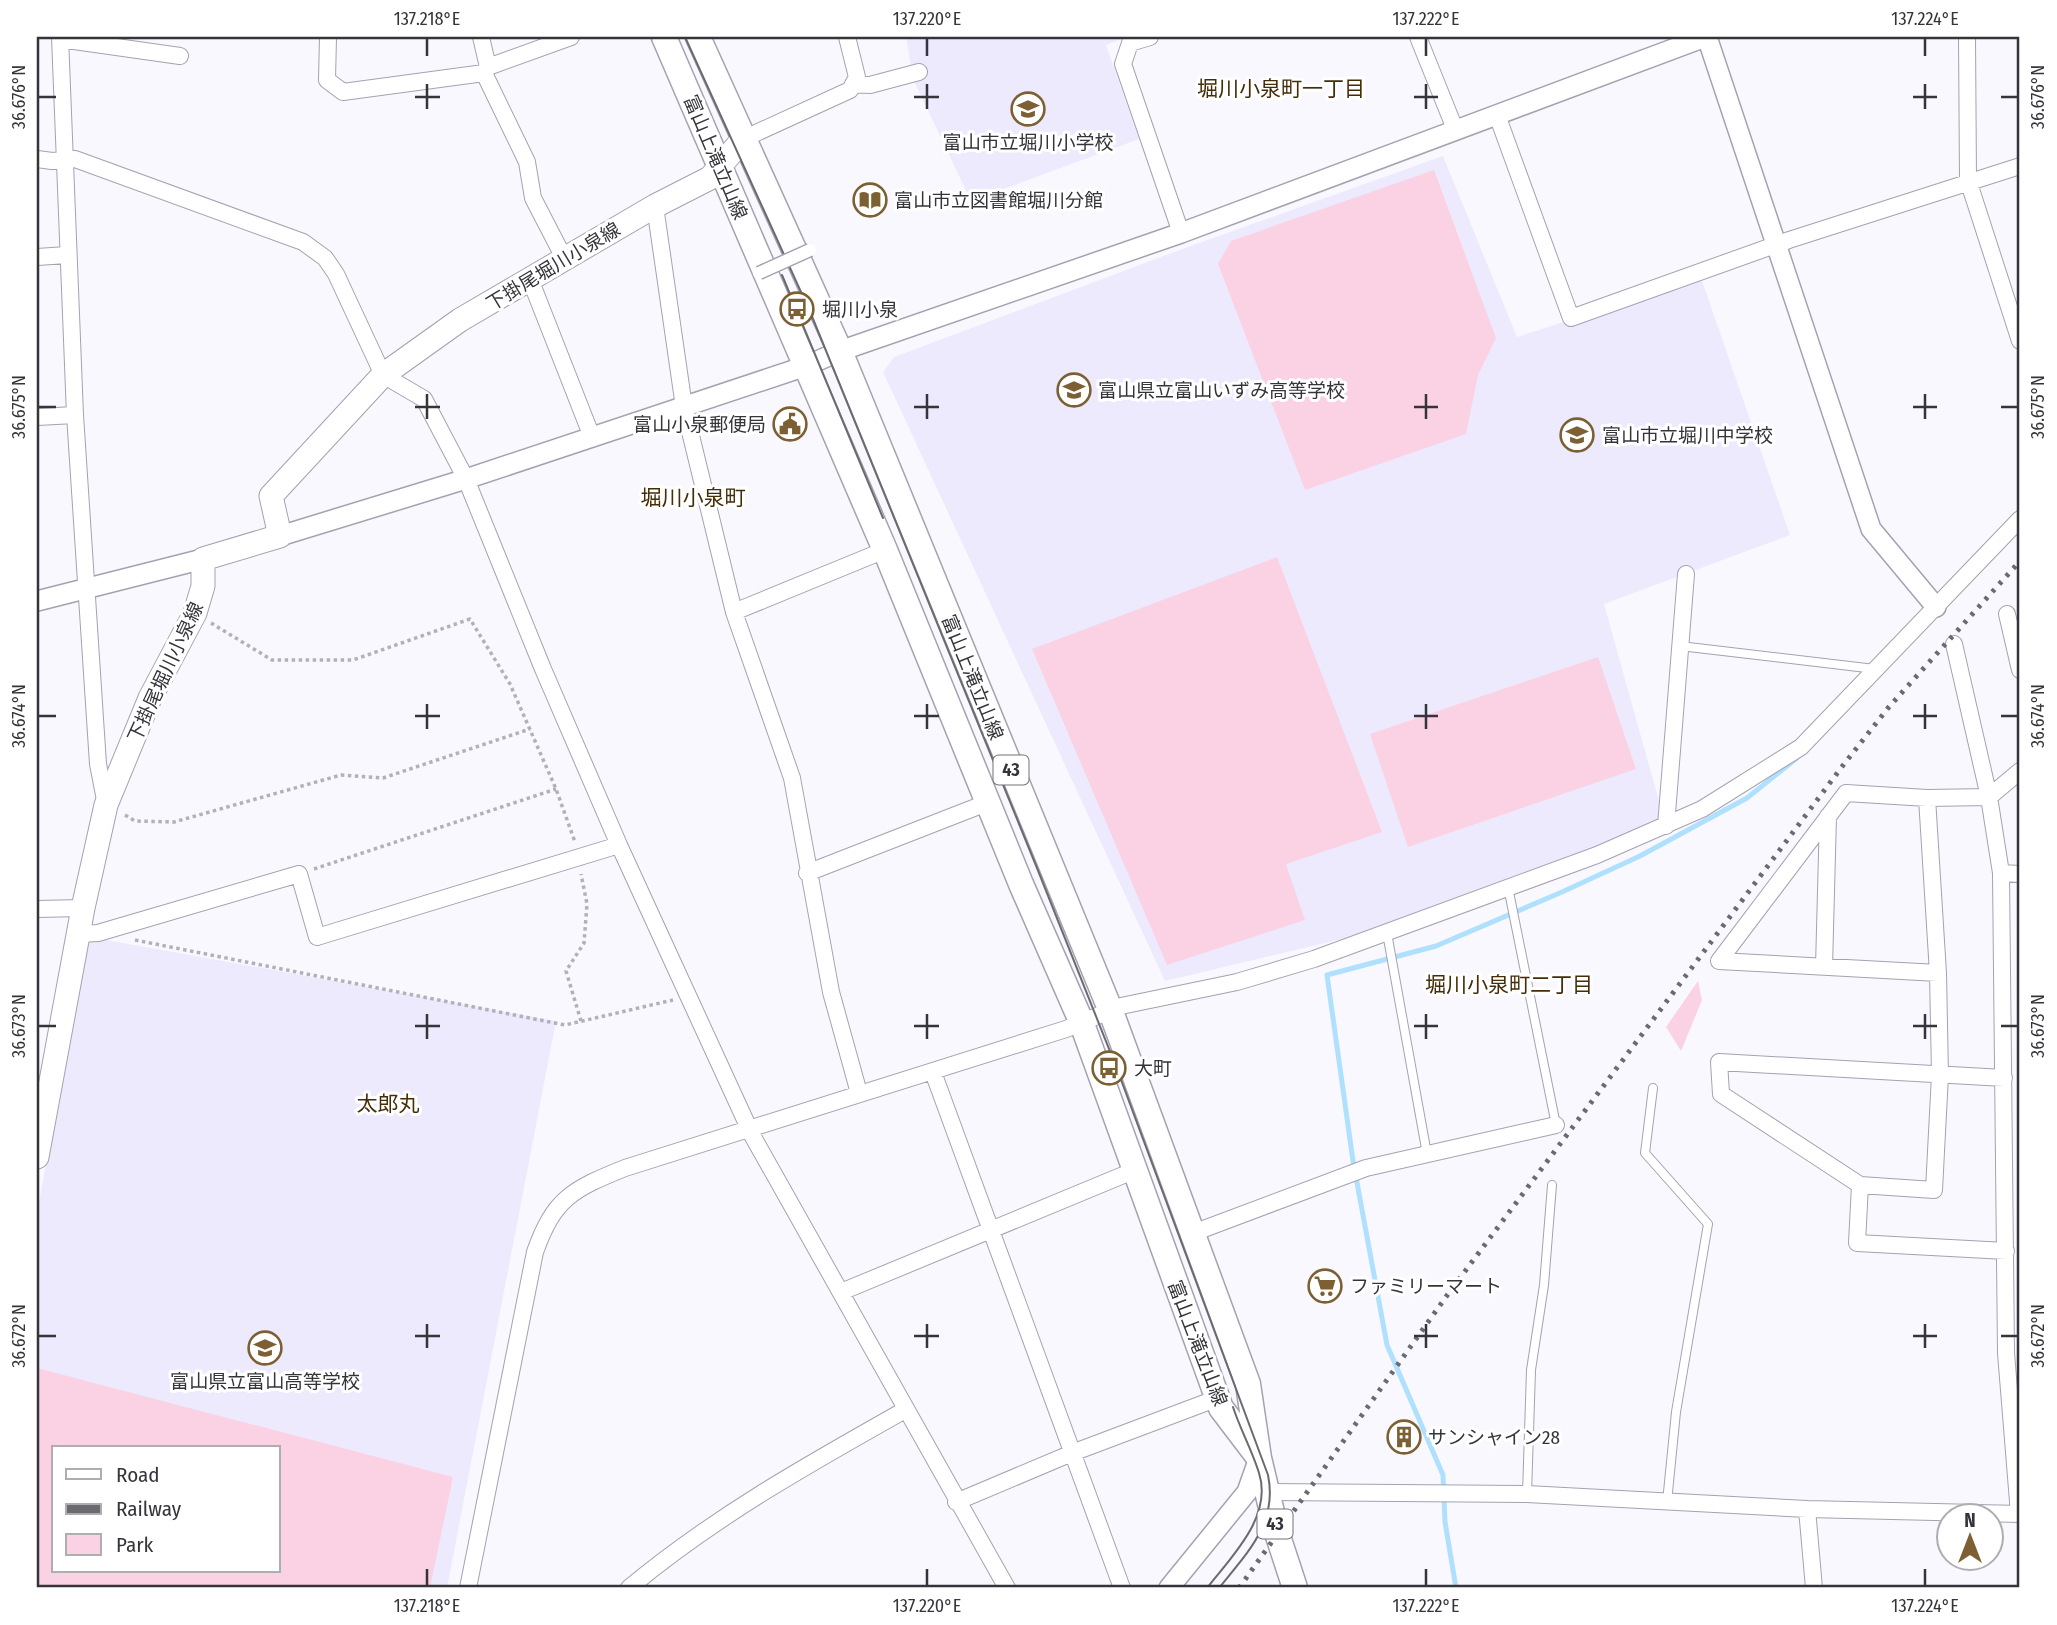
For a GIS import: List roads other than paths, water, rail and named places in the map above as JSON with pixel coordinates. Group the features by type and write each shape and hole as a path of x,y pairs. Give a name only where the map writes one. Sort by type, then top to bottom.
{"main road":[{"name":"富山上滝立山線","path":"664,37 885,550 1081,1021 1133,1171 1221,1408 1259,1458"},
{"name":"富山上滝立山線","path":"698,37 840,351 1110,1009 1248,1384 1259,1458"},
{"name":"下掛尾堀川小泉線","path":"280,536 271,496 383,375 460,320 655,206 710,178 743,139"},
{"path":"203,559 280,536"},
{"name":"下掛尾堀川小泉線","path":"37,1157 88,934 83,908 106,805 150,698 195,613 204,586 203,559"},
{"name":"43","path":"1259,1458 1295,1588"}],"street":[{"path":"328,37 327,80 343,92 486,70 571,37"},
{"path":"481,37 486,70 527,162 533,198 564,258"},
{"path":"743,139 850,90 857,77 847,37"},
{"path":"1150,37 1130,43 1123,64 1181,233"},
{"path":"1418,37 1455,129"},
{"path":"280,536 466,479 806,366 840,351 1181,233 1706,37 1871,529 1940,613"},
{"path":"1967,37 1968,180 2013,294 2020,341"},
{"path":"106,805 98,764 89,589 75,415 60,38 180,56"},
{"path":"853,84 870,85 919,72"},
{"path":"1497,115 1571,318 1776,244 1968,180 2020,166"},
{"path":"37,159 75,159 303,242 325,258 335,274 383,375 424,399 466,479 543,669 619,845 749,1128 956,1502 1007,1588"},
{"path":"655,206 684,407 734,612 792,778 807,873 831,992 859,1093"},
{"path":"759,273 810,250"},
{"path":"37,257 67,255"},
{"path":"530,279 592,437"},
{"path":"37,417 75,415"},
{"path":"468,1588 535,1252 546,1221 566,1197 591,1182 749,1128 1066,1029 1110,1009 1237,982 1387,933 1666,826 1702,809 1801,747 1876,669 1940,613 2020,519"},
{"path":"734,612 885,550"},
{"path":"37,601 203,559"},
{"path":"1666,826 1686,574"},
{"path":"2007,614 2020,670"},
{"path":"1268,1492 1527,1494 1807,1509 2020,1514 2006,1353 2004,1078 2012,979 2001,873 1989,797 1954,644"},
{"path":"1938,973 1719,961 1846,793 1927,798 1989,797 2020,771"},
{"path":"1927,798 1938,973 1940,1075 1934,1190 1860,1185 1721,1094 1719,1062 1940,1075 2004,1078"},
{"path":"807,873 989,802"},
{"path":"1824,967 1828,816"},
{"path":"88,934 299,874 317,937 619,845"},
{"path":"2001,873 2020,874"},
{"path":"37,909 83,908"},
{"path":"933,1072 1122,1588"},
{"path":"1193,1233 1366,1168 1556,1125"},
{"path":"841,1292 1133,1171"},
{"path":"1860,1185 1857,1243 2006,1251"},
{"path":"956,1502 1072,1453 1218,1398"},
{"path":"629,1588 678,1548 759,1493 905,1410"},
{"path":"1169,1588 1247,1492 1259,1458"},
{"path":"1807,1509 1814,1588"}],"lane":[{"path":"1680,646 1876,669"},
{"path":"1508,887 1556,1125"},
{"path":"1387,933 1427,1154"},
{"path":"1653,1088 1645,1153 1708,1224 1676,1412 1667,1502"},
{"path":"1527,1494 1531,1370 1544,1285 1552,1185"}],"waterway":[{"path":"1456,1588 1445,1522 1443,1475 1387,1345 1353,1161 1327,975 1436,946 1640,856 1747,798 1797,758"}],"tram line":[{"path":"685,37 811,314 1037,868 1117,1069 1268,1475 1270,1492 1264,1523 1249,1550 1219,1588"},
{"path":"782,275 883,518"},
{"path":"1207,1588 1238,1550 1255,1521 1260,1505 1262,1489 1259,1473 1233,1407"}],"railway":[{"path":"1239,1588 1448,1294 1841,768 1888,708 2020,561"}],"place":[{"name":"富山市立堀川小学校","path":"1028,109"},
{"name":"富山市立図書館堀川分館","path":"870,200"},
{"name":"堀川小泉","path":"797,309"},
{"name":"富山県立富山いずみ高等学校","path":"1074,390"},
{"name":"富山小泉郵便局","path":"790,424"},
{"name":"富山市立堀川中学校","path":"1577,435"},
{"name":"大町","path":"1109,1068"},
{"name":"ファミリーマート","path":"1325,1286"},
{"name":"富山県立富山高等学校","path":"265,1348"},
{"name":"サンシャイン28","path":"1404,1437"}],"district":[{"name":"堀川小泉町一丁目","path":"1281,89"},
{"name":"堀川小泉町","path":"693,498"},
{"name":"堀川小泉町二丁目","path":"1509,985"},
{"name":"太郎丸","path":"388,1104"}]}
